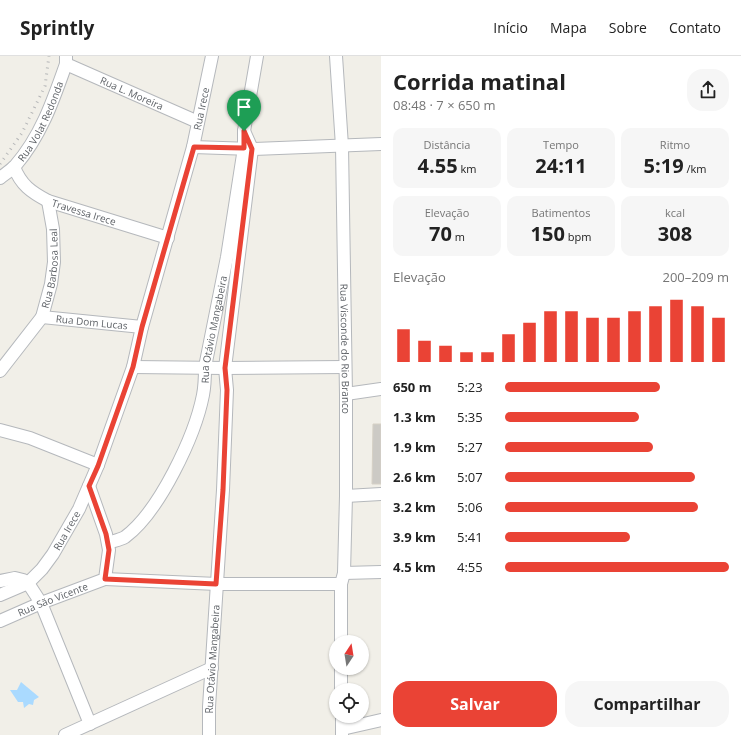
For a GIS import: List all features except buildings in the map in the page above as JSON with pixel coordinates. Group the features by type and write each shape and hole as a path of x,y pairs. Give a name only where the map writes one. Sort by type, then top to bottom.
{"street":[{"name":"Rua Irece","path":"28,583 53,554 79,510 98,466 133,367 142,327 194,147 212,56"},
{"path":"248,148 244,131 257,56"},
{"name":"Rua Visconde do Rio Branco","path":"336,56 342,146 346,394 346,496 341,635"},
{"name":"Rua L. Moreira","path":"66,60 198,122"},
{"name":"Rua Volat Redonda","path":"0,178 14,167 33,143 47,118 66,60"},
{"path":"194,147 248,148 381,144"},
{"name":"Rua Otávio Mangabeira","path":"108,543 124,538 140,524 180,461 198,416 205,382 205,367 248,148"},
{"name":"Rua Otávio Mangabeira","path":"209,735 209,706 223,490 227,390 225,368 248,148"},
{"name":"Travessa Irece","path":"14,167 18,178 32,193 48,200 168,238"},
{"name":"Rua Barbosa Leal","path":"0,371 42,317 51,284 54,262 53,229 48,200"},
{"name":"Rua Dom Lucas","path":"42,317 142,327"},
{"path":"133,367 345,367"},
{"path":"346,394 381,389"},
{"path":"0,430 30,438 98,466"},
{"path":"89,486 108,543 109,550 105,579 216,584 342,579 381,572"},
{"path":"346,496 381,494"},
{"path":"0,581 15,578 28,583 41,603 90,724"},
{"name":"Rua São Vicente","path":"0,621 41,603 105,579"},
{"path":"0,595 28,583"},
{"path":"65,735 212,668"},
{"path":"342,732 381,720"}],"water":[{"path":"21,682 39,697 34,700 33,705 29,704 24,708 23,702 18,702 10,690 17,690"}],"railway":[{"path":"0,164 22,133 45,86 49,56"}],"route":[{"path":"244,131 252,149 225,368 227,390 223,490 216,584 105,579 109,550 106,534 89,486 98,466 133,367 142,327 194,147 244,148 244,131"}]}
